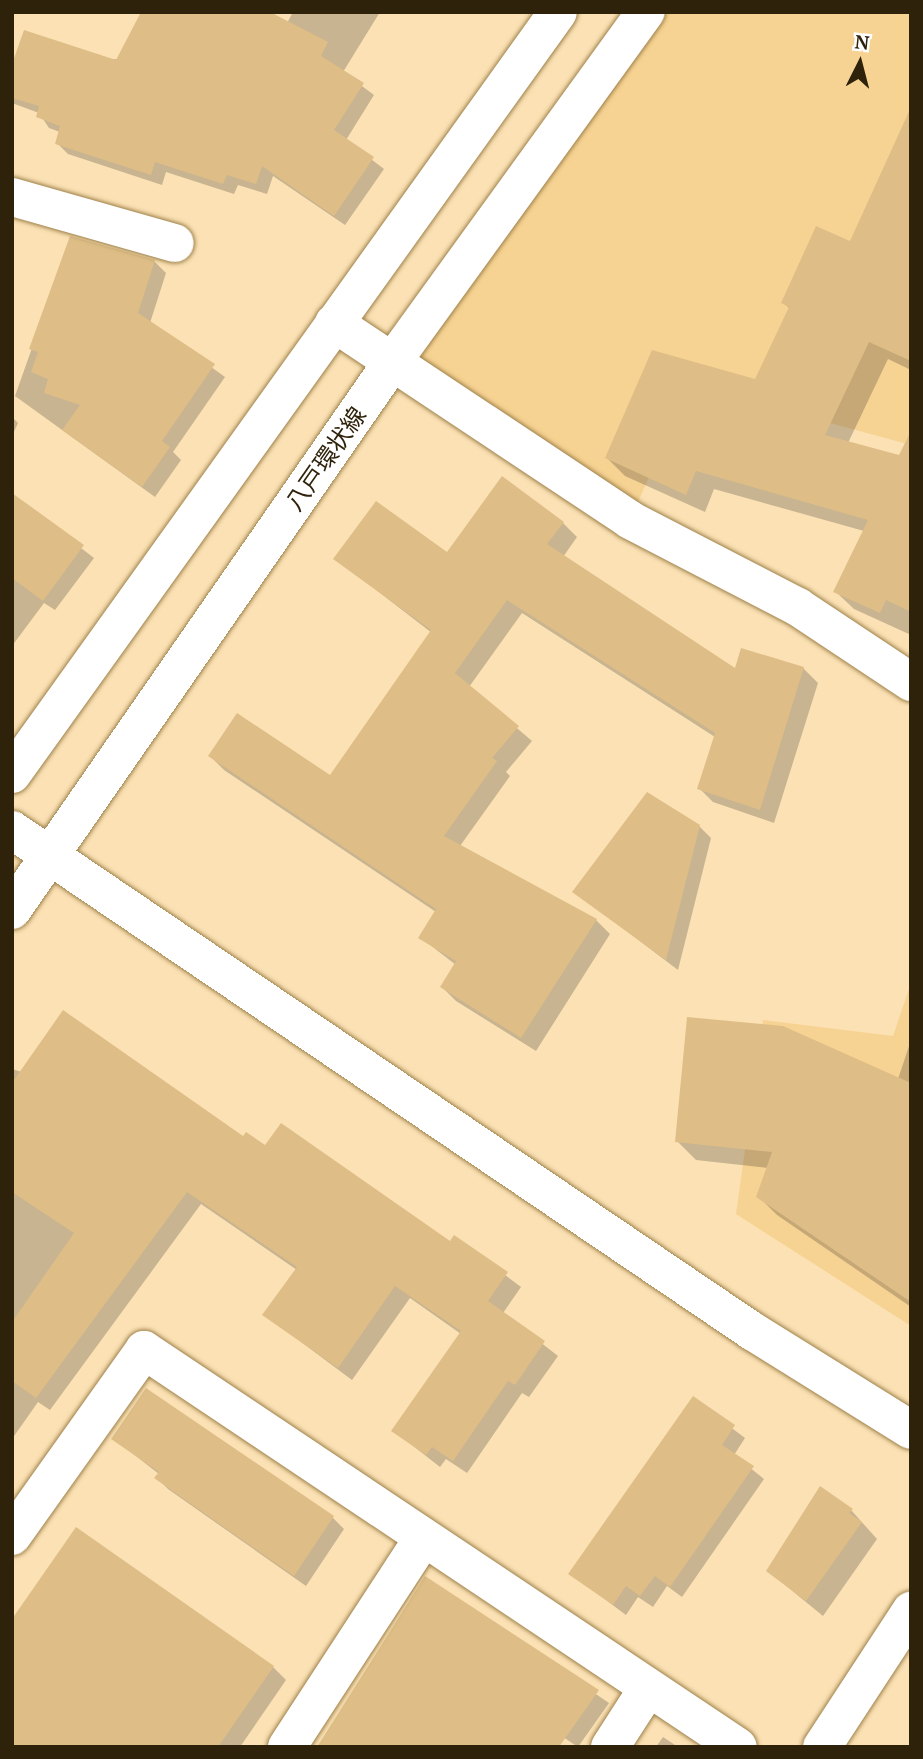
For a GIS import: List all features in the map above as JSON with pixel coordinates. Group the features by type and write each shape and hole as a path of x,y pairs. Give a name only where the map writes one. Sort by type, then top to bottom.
{"street":[{"path":"12,774 558,12"},
{"name":"八戸環状線","path":"12,909 52,856 393,361 646,12"},
{"path":"12,197 175,243"},
{"path":"334,323 630,520 798,607 911,681"},
{"path":"12,831 752,1331 911,1430"},
{"path":"12,1536 144,1350 738,1747"},
{"path":"286,1747 422,1538"},
{"path":"822,1747 911,1611"},
{"path":"610,1747 648,1688"}],"shaded area":[{"path":"646,12 911,12 911,445 690,385 630,520 393,361"},
{"path":"911,983 911,1326 736,1214 763,1020 893,1036"}],"building":[{"path":"141,12 270,12 328,42 321,56 364,83 334,130 374,157 334,216 262,166 256,184 227,175 223,184 155,162 151,175 55,144 60,126 36,117 39,106 12,98 12,64 24,30 116,60"},
{"path":"911,107 911,361 869,342 825,435 899,455 911,431 911,612 886,600 880,613 833,592 868,520 696,471 686,495 605,458 652,350 755,379 789,307 781,303 816,226 850,241"},
{"path":"70,236 155,260 138,313 215,364 162,441 170,447 142,487 62,430 80,405 44,393 48,379 31,372 38,352 29,349"},
{"path":"502,476 564,522 547,544 735,668 741,648 804,667 760,810 697,789 715,733 507,600 455,673 519,726 492,758 497,761 444,836 597,919 521,1038 440,987 456,961 418,938 436,909 208,756 237,713 330,775 431,630 333,559 376,501 447,552"},
{"path":"12,493 84,545 43,601 12,578"},
{"path":"647,792 700,825 666,960 572,892"},
{"path":"63,1010 243,1136 246,1132 265,1145 281,1123 450,1241 454,1235 508,1272 488,1301 545,1341 515,1385 508,1381 453,1461 432,1447 426,1455 391,1431 461,1331 395,1286 338,1368 262,1315 297,1267 187,1192 36,1398 12,1381 12,1322 74,1233 12,1192 12,1083"},
{"path":"687,1017 783,1026 911,1083 911,1302 756,1197 772,1152 675,1142"},
{"path":"146,1388 334,1516 294,1576 154,1478 159,1472 111,1439"},
{"path":"693,1396 735,1425 722,1445 754,1466 670,1587 655,1576 640,1596 626,1586 613,1605 568,1574"},
{"path":"820,1486 853,1509 849,1513 862,1522 806,1601 766,1571"},
{"path":"76,1527 274,1666 218,1747 12,1747 12,1619"},
{"path":"425,1576 599,1690 559,1747 317,1747"}]}
